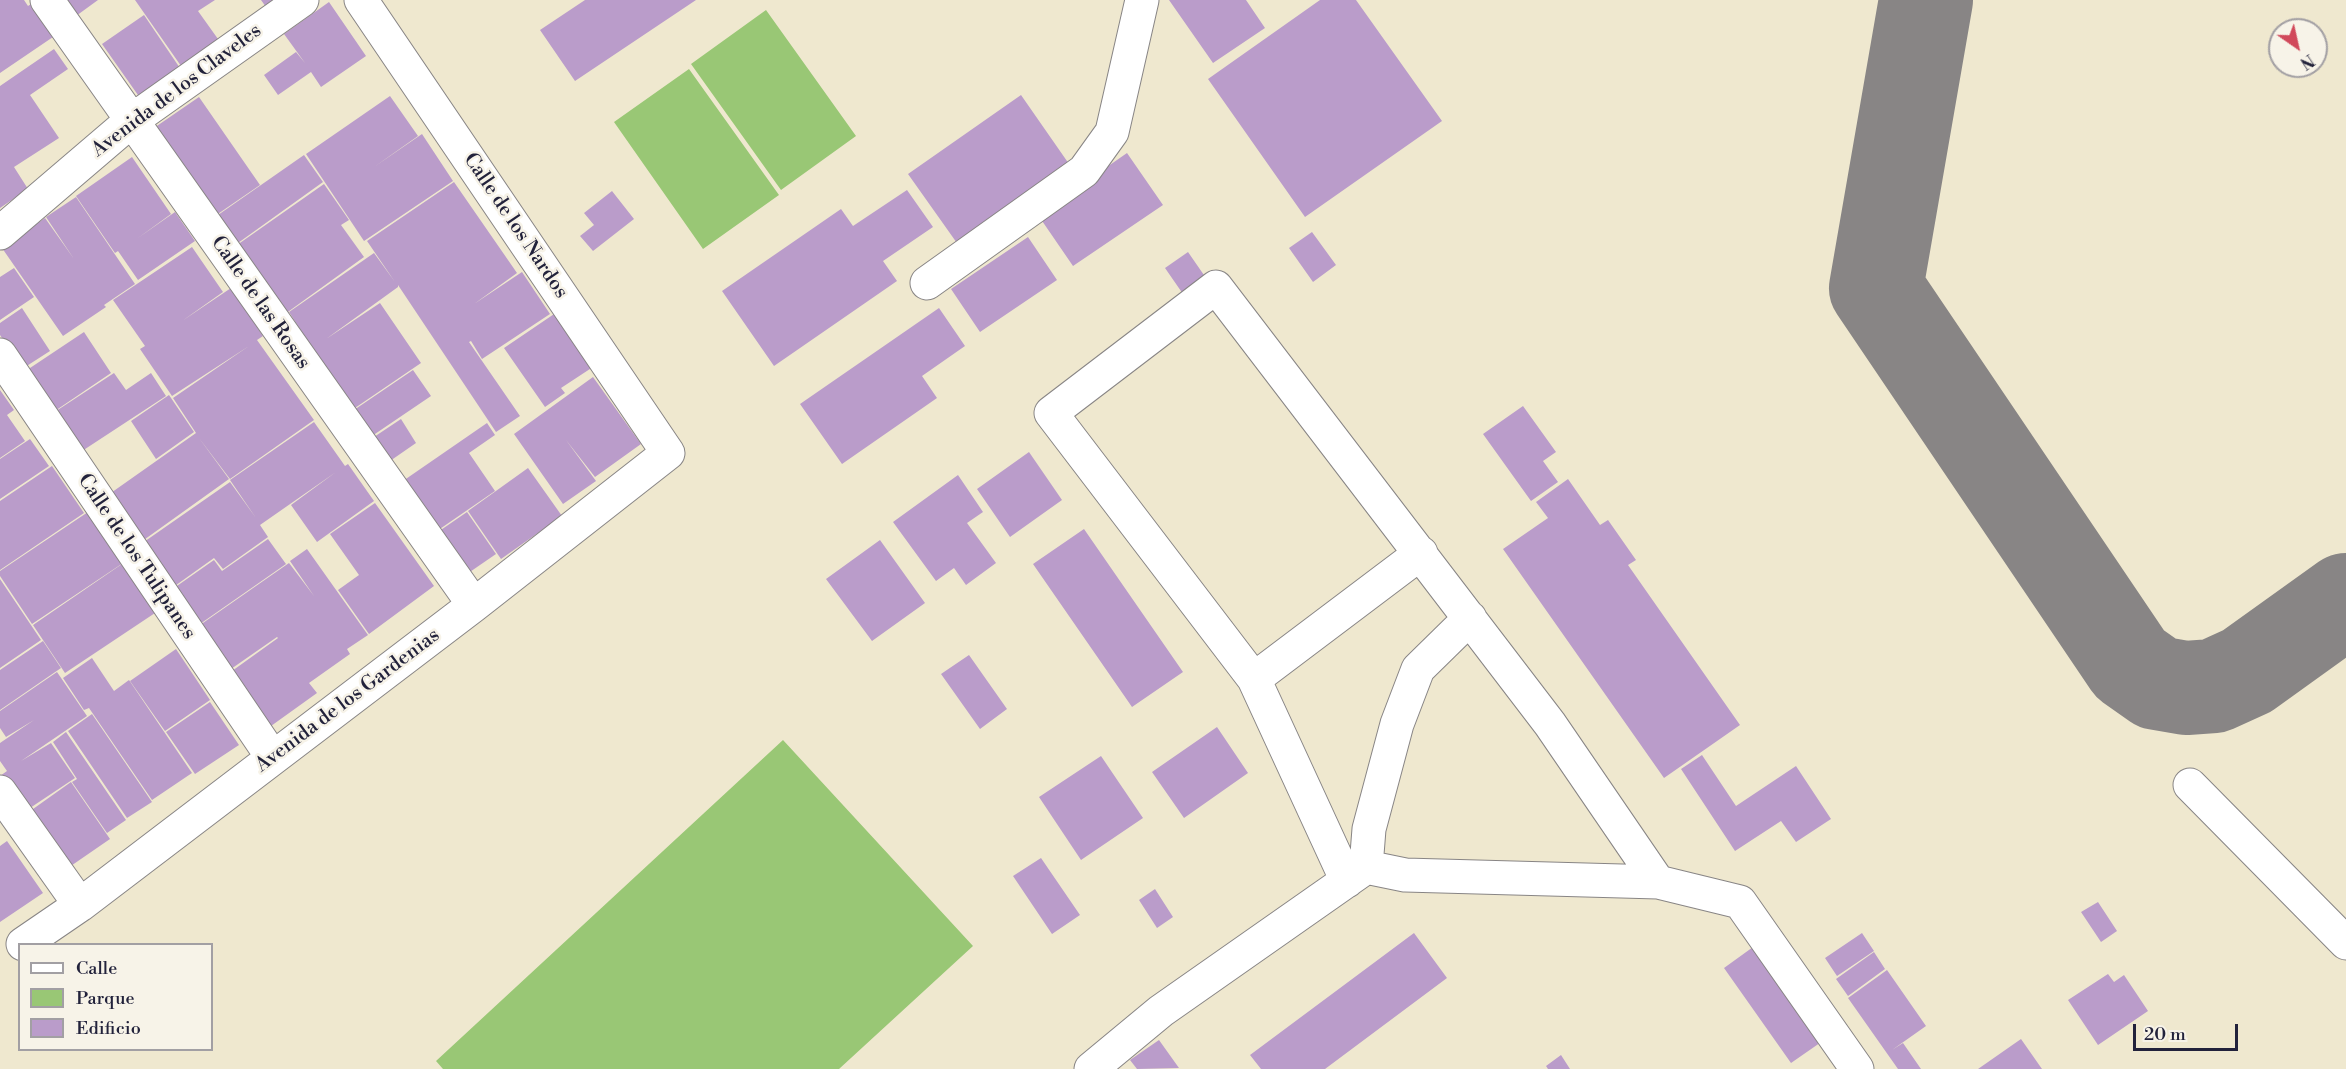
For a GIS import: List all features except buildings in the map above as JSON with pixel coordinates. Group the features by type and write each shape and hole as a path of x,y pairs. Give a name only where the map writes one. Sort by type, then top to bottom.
{"street":[{"name":"Calle de las Rosas","path":"47,0 474,605"},
{"name":"Avenida de los Claveles","path":"0,233 131,121 302,0"},
{"name":"Calle de los Nardos","path":"361,0 668,453"},
{"path":"927,283 1084,171 1112,132 1142,0"},
{"path":"1357,874 1254,679 1051,413 1216,287 1550,724 1658,882"},
{"name":"Calle de los Tulipanes","path":"0,355 273,758"},
{"name":"Avenida de los Gardenias","path":"25,943 80,905 474,605 668,453"},
{"path":"1254,679 1421,553"},
{"path":"1357,874 1397,724 1418,669 1470,618"},
{"path":"2190,785 2346,943"},
{"path":"0,792 80,905"},
{"path":"1091,1069 1161,1011 1357,874 1658,882 1740,902 1857,1069"},
{"name":"Avenida de los Gardenias","path":"0,960 18,948"}],"green space":[{"path":"766,10 856,136 781,190 691,64"},
{"path":"689,69 779,195 703,249 614,122"},
{"path":"783,740 973,946 839,1069 443,1069 436,1061"}],"taxiway":[{"path":"1926,0 1876,288 2130,664 2157,683 2186,688 2214,686 2247,671 2346,600"}]}
